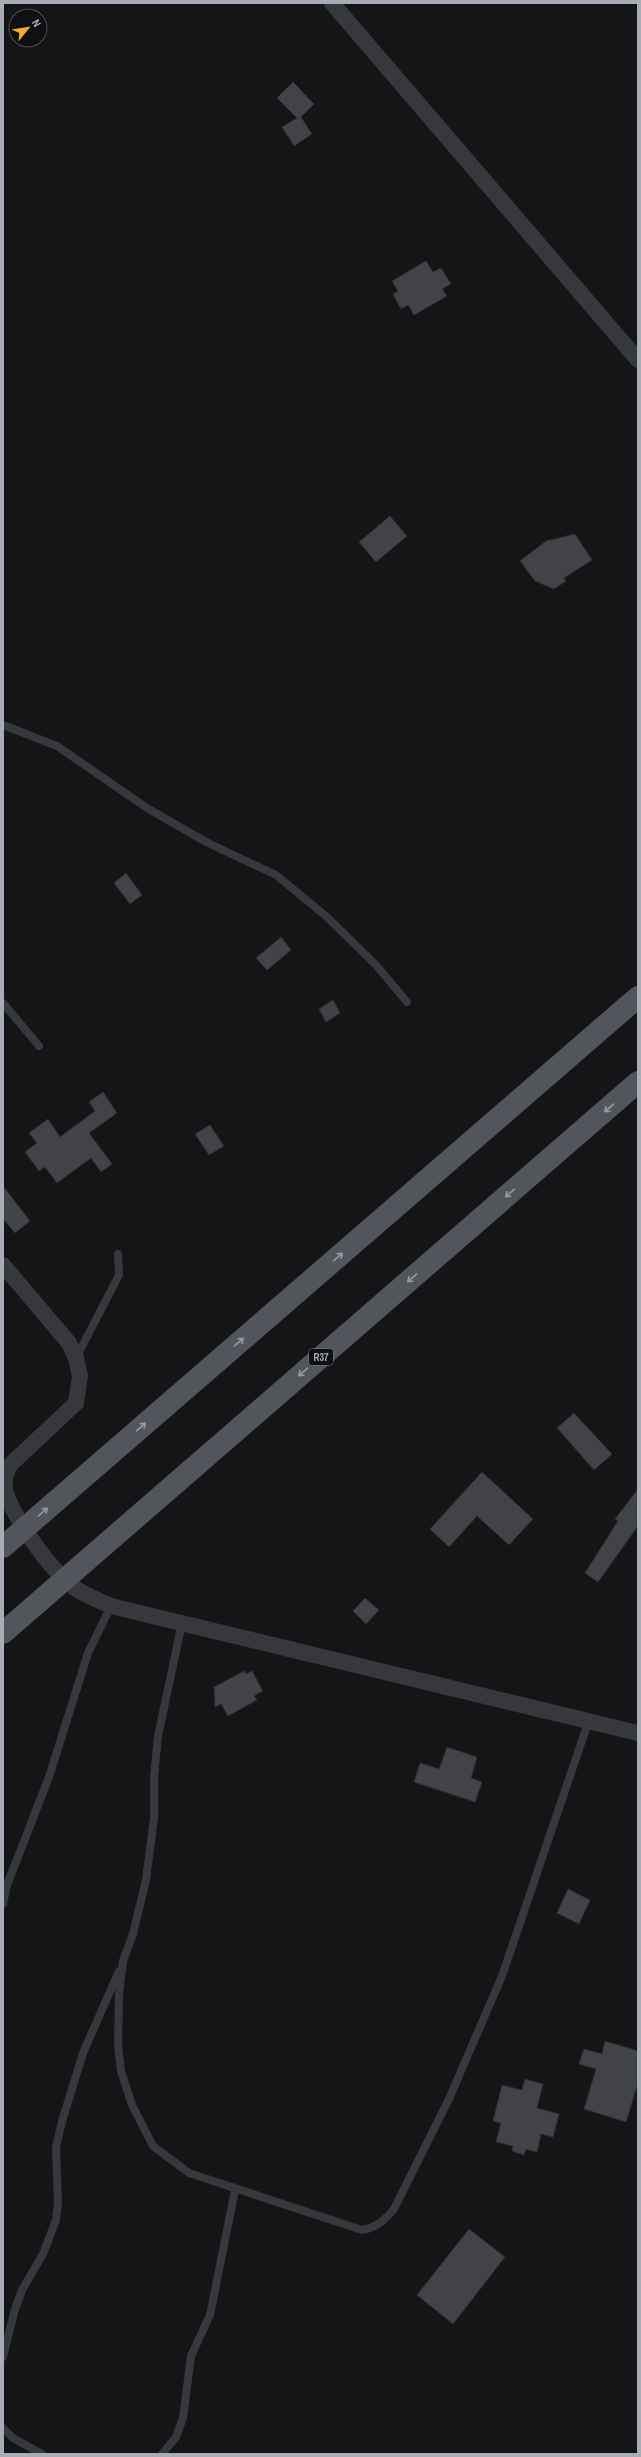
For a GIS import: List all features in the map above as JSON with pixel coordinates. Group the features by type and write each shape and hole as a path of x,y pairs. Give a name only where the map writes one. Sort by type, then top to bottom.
{"main road":[{"path":"3,1547 638,997"},
{"name":"R37","path":"3,1632 638,1082"}],"street":[{"path":"332,3 638,360"},
{"path":"3,1265 69,1343 76,1358 80,1376 76,1403 11,1464 6,1472 4,1491 24,1528 64,1580 82,1592 111,1606 638,1733"}],"lane":[{"path":"3,725 57,746 146,808 206,842 276,875 332,922 376,965 407,1002"},
{"path":"3,1003 39,1046"},
{"path":"76,1358 119,1275 118,1254"},
{"path":"3,1904 7,1885 49,1777 88,1653 111,1606"},
{"path":"3,2357 15,2309 22,2290 43,2254 56,2220 58,2203 56,2147 63,2118 83,2053 123,1961 133,1934 146,1880 154,1818 154,1777 158,1736 182,1623"},
{"path":"123,1961 119,1994 120,2058 132,2105 143,2130 153,2146 189,2173 235,2190 362,2230 374,2228 384,2221 394,2209 449,2099 502,1976 589,1720"},
{"path":"162,2454 176,2437 183,2418 190,2356 210,2315 235,2190"},
{"path":"3,2428 13,2438 42,2454"}],"building":[{"path":"293,82 314,104 301,117 312,134 294,146 282,127 297,118 277,98"},
{"path":"426,261 433,272 441,268 451,284 442,289 447,296 414,315 408,305 401,309 393,294 398,291 392,281"},
{"path":"390,516 407,536 376,562 359,542"},
{"path":"575,534 592,560 564,578 566,581 554,589 535,581 520,561 546,541"},
{"path":"126,873 142,895 130,904 114,883"},
{"path":"281,937 291,950 267,970 256,958"},
{"path":"333,1000 340,1013 326,1022 319,1009"},
{"path":"103,1092 117,1113 89,1133 112,1164 101,1172 91,1158 57,1183 45,1167 39,1171 25,1152 37,1143 29,1133 48,1119 60,1137 95,1111 89,1102"},
{"path":"210,1125 224,1146 209,1155 195,1134"},
{"path":"3,1186 30,1221 15,1233 3,1219"},
{"path":"574,1413 612,1454 594,1470 557,1428"},
{"path":"482,1472 533,1519 509,1545 477,1516 449,1547 430,1529"},
{"path":"638,1489 638,1526 598,1582 585,1573 618,1521 615,1519"},
{"path":"365,1598 379,1610 366,1624 353,1611"},
{"path":"244,1671 246,1674 252,1671 263,1691 254,1696 257,1700 228,1716 221,1704 215,1707 214,1687"},
{"path":"447,1747 477,1757 471,1778 482,1782 475,1802 414,1782 420,1763 439,1769"},
{"path":"568,1889 590,1900 579,1924 557,1913"},
{"path":"605,2041 638,2051 638,2083 626,2122 584,2109 596,2069 579,2064 584,2049 602,2054"},
{"path":"525,2079 543,2084 537,2108 559,2114 553,2137 541,2134 537,2152 526,2149 524,2155 512,2151 513,2146 496,2142 501,2123 493,2121 502,2085 522,2090"},
{"path":"469,2229 505,2257 453,2324 417,2295"}]}
